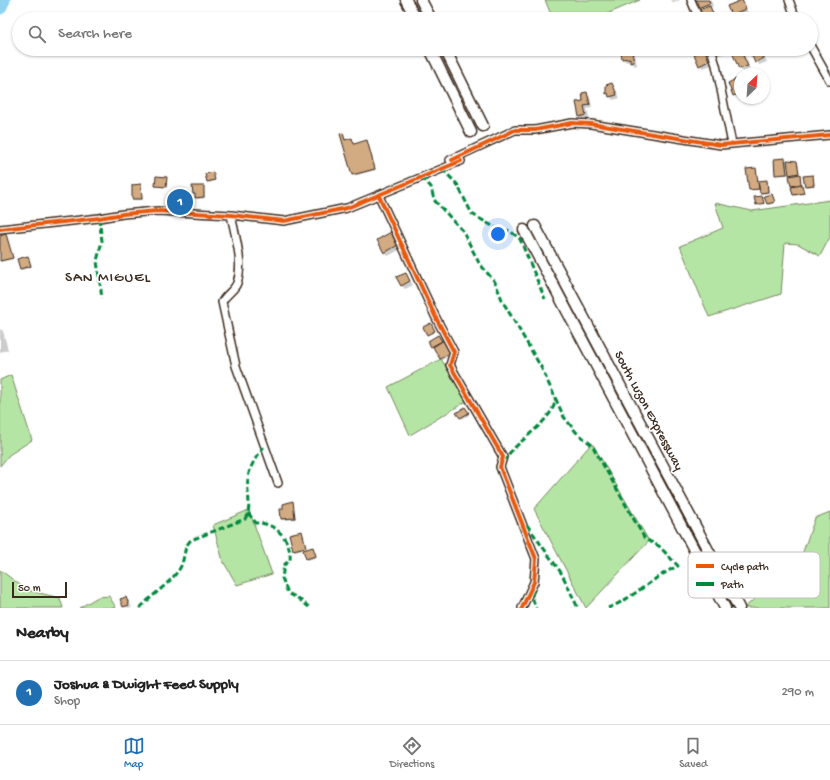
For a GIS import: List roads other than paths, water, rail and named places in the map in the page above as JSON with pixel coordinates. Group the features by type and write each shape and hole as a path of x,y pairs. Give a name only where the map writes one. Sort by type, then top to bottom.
{"highway":[{"path":"406,0 412,12"},
{"path":"421,0 427,12"},
{"path":"433,56 471,132"},
{"path":"448,56 483,126"},
{"name":"South Luzon Expressway","path":"535,226 709,552"},
{"name":"South Luzon Expressway","path":"524,230 695,552"},
{"name":"South Luzon Expressway","path":"720,598 725,608"},
{"name":"South Luzon Expressway","path":"734,598 739,608"}],"street":[{"path":"691,0 696,12"},
{"path":"788,0 793,12"},
{"path":"713,56 732,144"},
{"path":"817,56 827,70 830,81"},
{"path":"442,169 446,162 515,130 536,130 572,123 591,124 712,144 732,144 830,135"},
{"path":"0,229 158,211 231,215 284,221 347,208 379,196 460,161"},
{"path":"379,196 436,318 454,352 450,365 503,457 500,467 536,559 534,582 522,608"},
{"path":"231,215 240,266 237,282 232,291 226,295 222,302 236,366 278,483"}],"waterway":[{"path":"0,8 4,0"}],"place":[{"name":"Joshua & Dwight Feed Supply","path":"180,202"}],"district":[{"name":"SAN MIGUEL","path":"108,278"}]}
